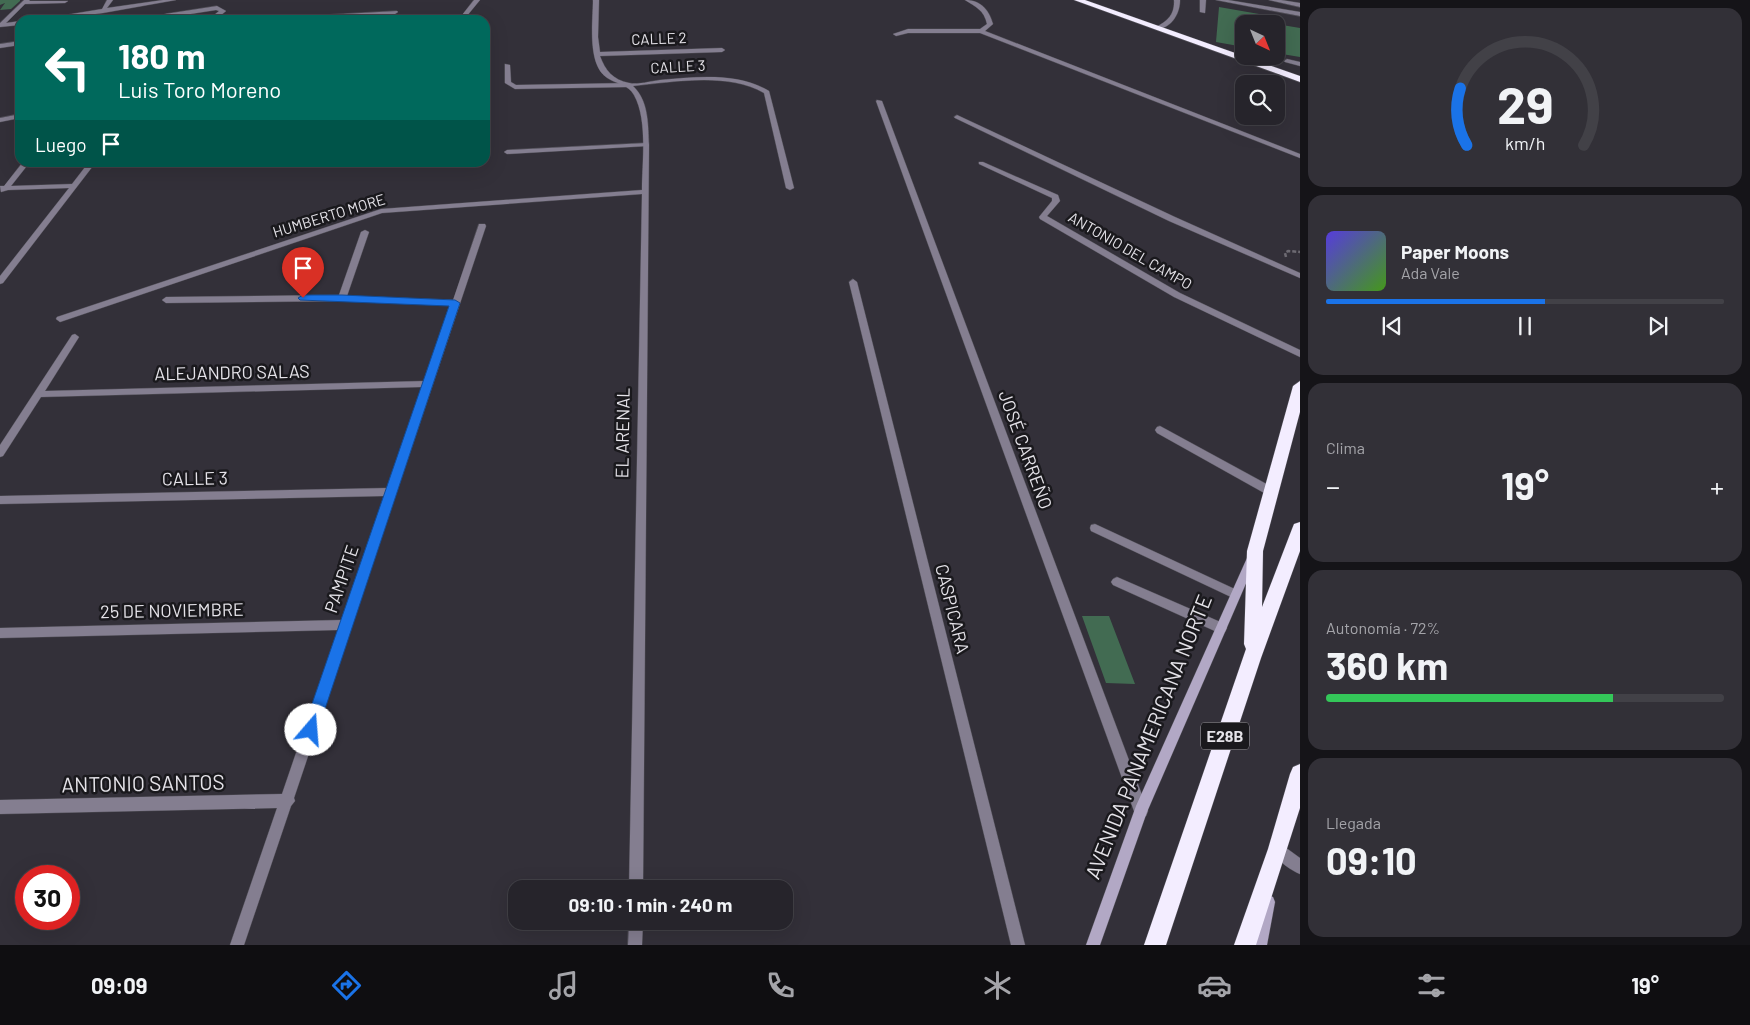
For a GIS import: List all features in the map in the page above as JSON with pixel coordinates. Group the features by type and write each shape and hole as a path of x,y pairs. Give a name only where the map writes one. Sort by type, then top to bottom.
{"highway":[{"path":"1078,0 1300,79"},
{"path":"1252,658 1256,550 1270,490 1300,386"},
{"name":"E28B","path":"1155,945 1252,658 1300,529"},
{"path":"1245,945 1278,849 1300,774"}],"main road":[{"name":"AVENIDA PANAMERICANA NORTE","path":"1093,945 1141,811 1256,550"},
{"path":"1260,945 1278,849"}],"street":[{"path":"0,25 25,2 65,0"},
{"path":"61,6 65,0"},
{"path":"103,11 110,0"},
{"path":"74,15 149,2 173,0"},
{"path":"463,15 476,0"},
{"path":"596,0 596,54 605,73 615,80 629,85"},
{"path":"968,0 986,9 988,13 990,24 981,31"},
{"path":"1158,28 1172,20 1178,9 1177,0"},
{"path":"1202,12 1204,0"},
{"path":"1219,0 1300,14"},
{"path":"1272,0 1300,4"},
{"path":"1296,0 1300,4"},
{"path":"172,15 218,8 223,11 218,15"},
{"path":"349,15 396,12"},
{"path":"0,25 15,23"},
{"path":"896,34 908,31 981,31 1300,156"},
{"path":"0,46 15,44"},
{"name":"CALLE 2","path":"596,54 722,50"},
{"path":"1287,61 1300,64"},
{"name":"CALLE 3","path":"507,65 508,83 515,87 629,85 679,81 736,80 763,88 767,92 790,188"},
{"name":"EL ARENAL","path":"629,85 644,110 646,145 638,611 636,880"},
{"name":"JOSÉ CARREÑO","path":"879,101 1141,811"},
{"path":"0,120 15,117"},
{"path":"957,117 1172,219 1300,276"},
{"path":"0,128 9,118"},
{"path":"507,152 646,145"},
{"name":"ANTONIO DEL CAMPO","path":"981,163 1055,197 1056,201 1043,217 1177,295 1300,354"},
{"path":"0,194 3,188 22,167"},
{"path":"0,280 89,167"},
{"path":"3,188 74,186"},
{"name":"HUMBERTO MORE","path":"60,319 380,211 646,192"},
{"name":"PAMPITE","path":"237,945 288,801 426,384 482,226"},
{"path":"342,298 365,232"},
{"name":"CASPICARA","path":"853,282 1018,945"},
{"path":"166,300 342,298 455,303"},
{"path":"0,453 75,337"},
{"name":"ALEJANDRO SALAS","path":"39,394 426,384"},
{"path":"1160,430 1270,490"},
{"name":"CALLE 3","path":"0,500 391,492"},
{"path":"1095,528 1235,594"},
{"path":"1117,582 1221,628"},
{"name":"25 DE NOVIEMBRE","path":"0,633 345,625"},
{"name":"ANTONIO SANTOS","path":"0,808 288,801"},
{"path":"1278,849 1300,867"},
{"path":"636,930 636,945"}],"path":[{"path":"1288,259 1285,256 1288,251 1300,252"}],"building":[{"path":"0,0 20,1 11,9 0,10 5,3 0,5"},
{"path":"1219,7 1265,15 1235,15 1235,45 1216,42"},
{"path":"1285,26 1300,28 1300,57 1285,54"},
{"path":"1082,616 1109,616 1135,684 1106,683"}],"route":[{"path":"303,298 455,303 426,384 311,730"}]}
